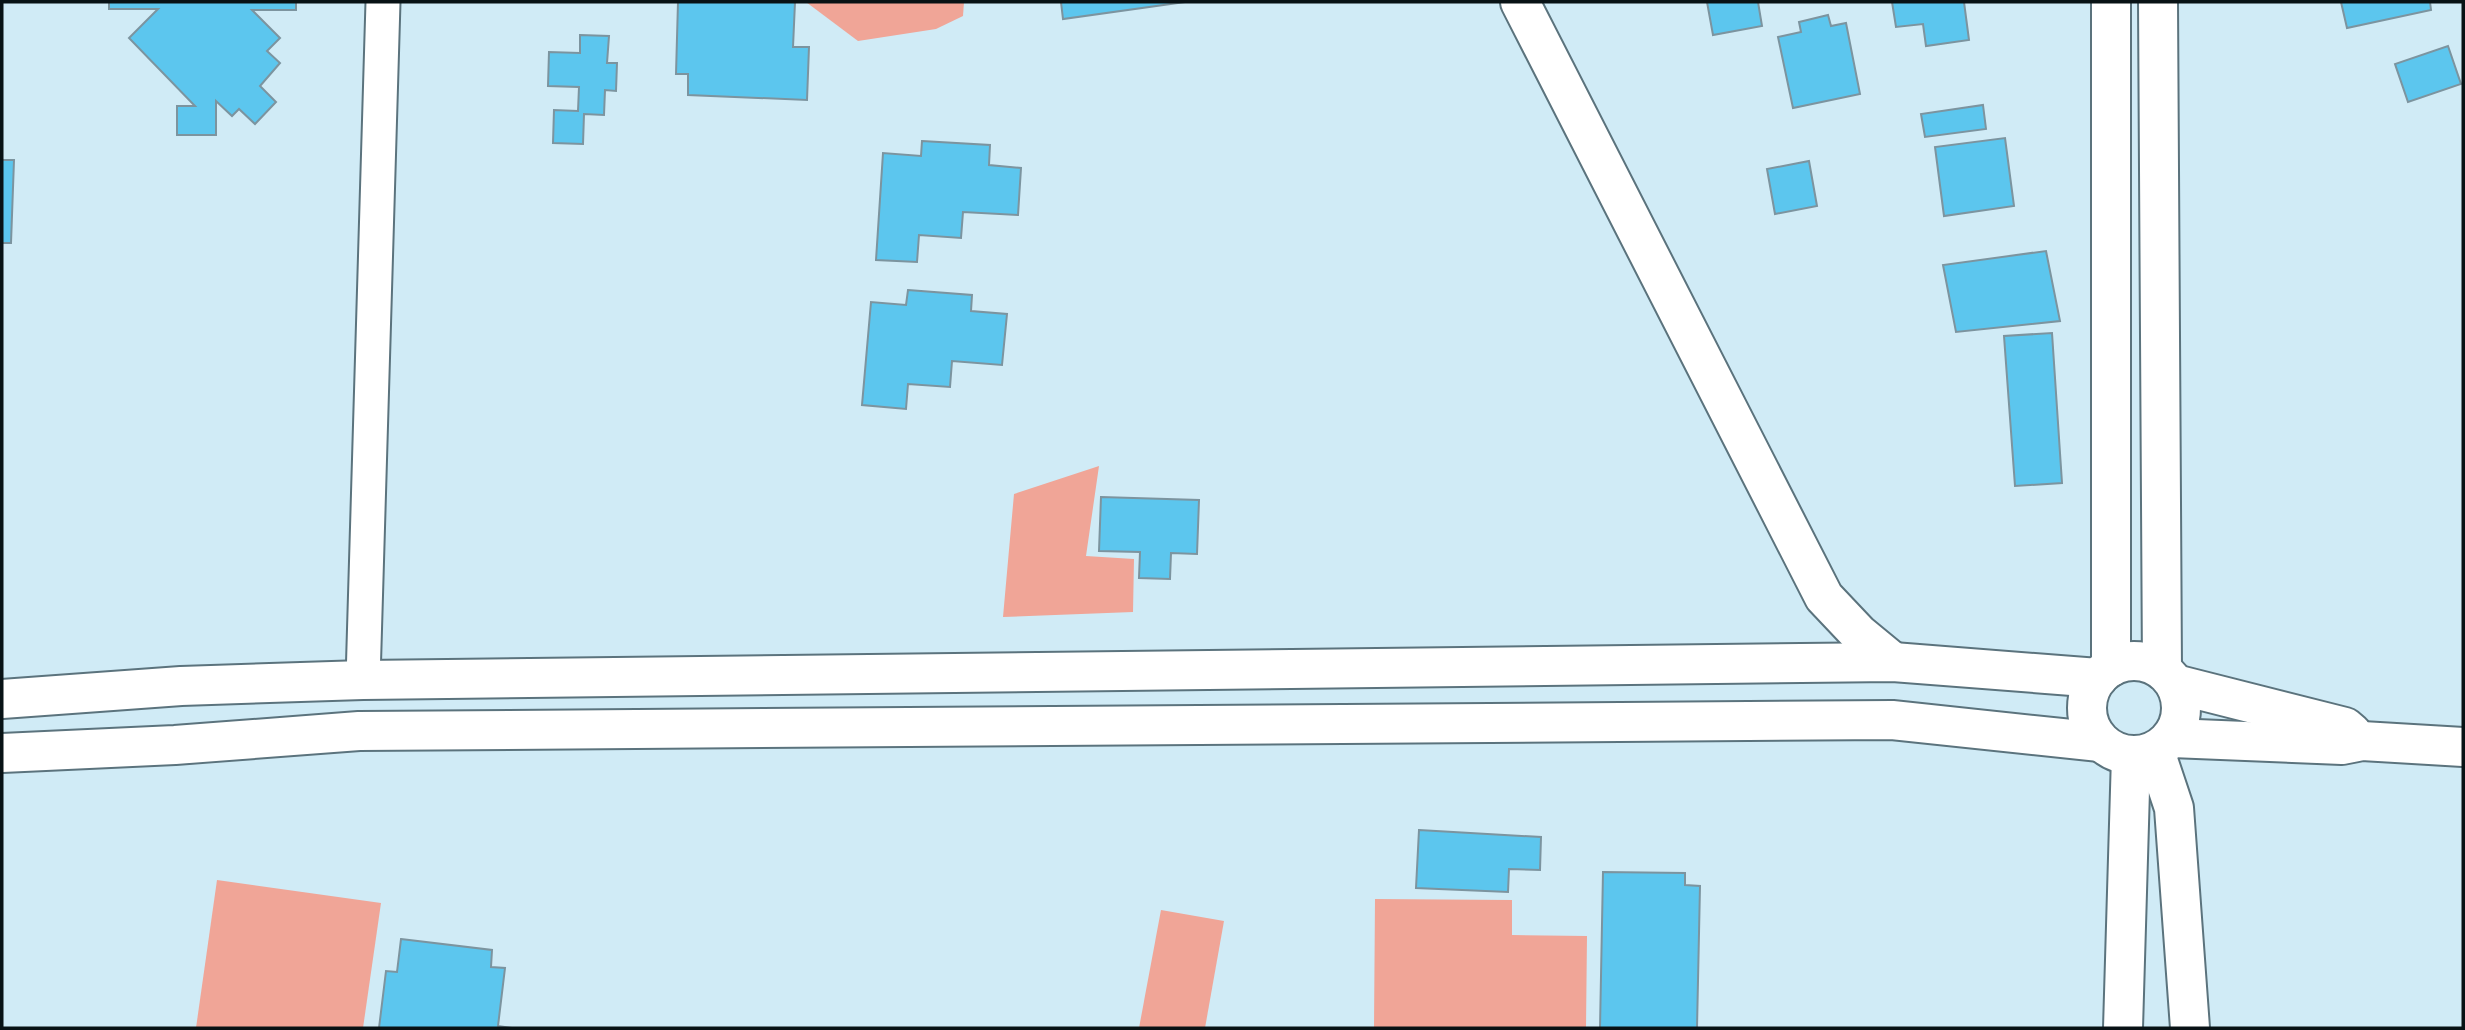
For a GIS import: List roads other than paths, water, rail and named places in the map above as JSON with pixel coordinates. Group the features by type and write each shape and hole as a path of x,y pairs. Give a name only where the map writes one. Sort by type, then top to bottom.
{"street":[{"path":"363,680 383,2"},
{"path":"1520,2 1824,597 1859,634 1893,662"},
{"path":"2111,2 2105,672 2091,688 2087,711 2093,733 2140,747 2174,807 2190,1028"},
{"path":"2123,1028 2140,747 2182,712 2169,677 2158,2"},
{"path":"2,699 181,686 363,680 1893,662 2105,672 2137,661 2169,677 2345,727 2361,741"},
{"path":"2,752 175,745 359,731 1892,720 2140,747 2342,745 2361,741 2463,747"}]}
